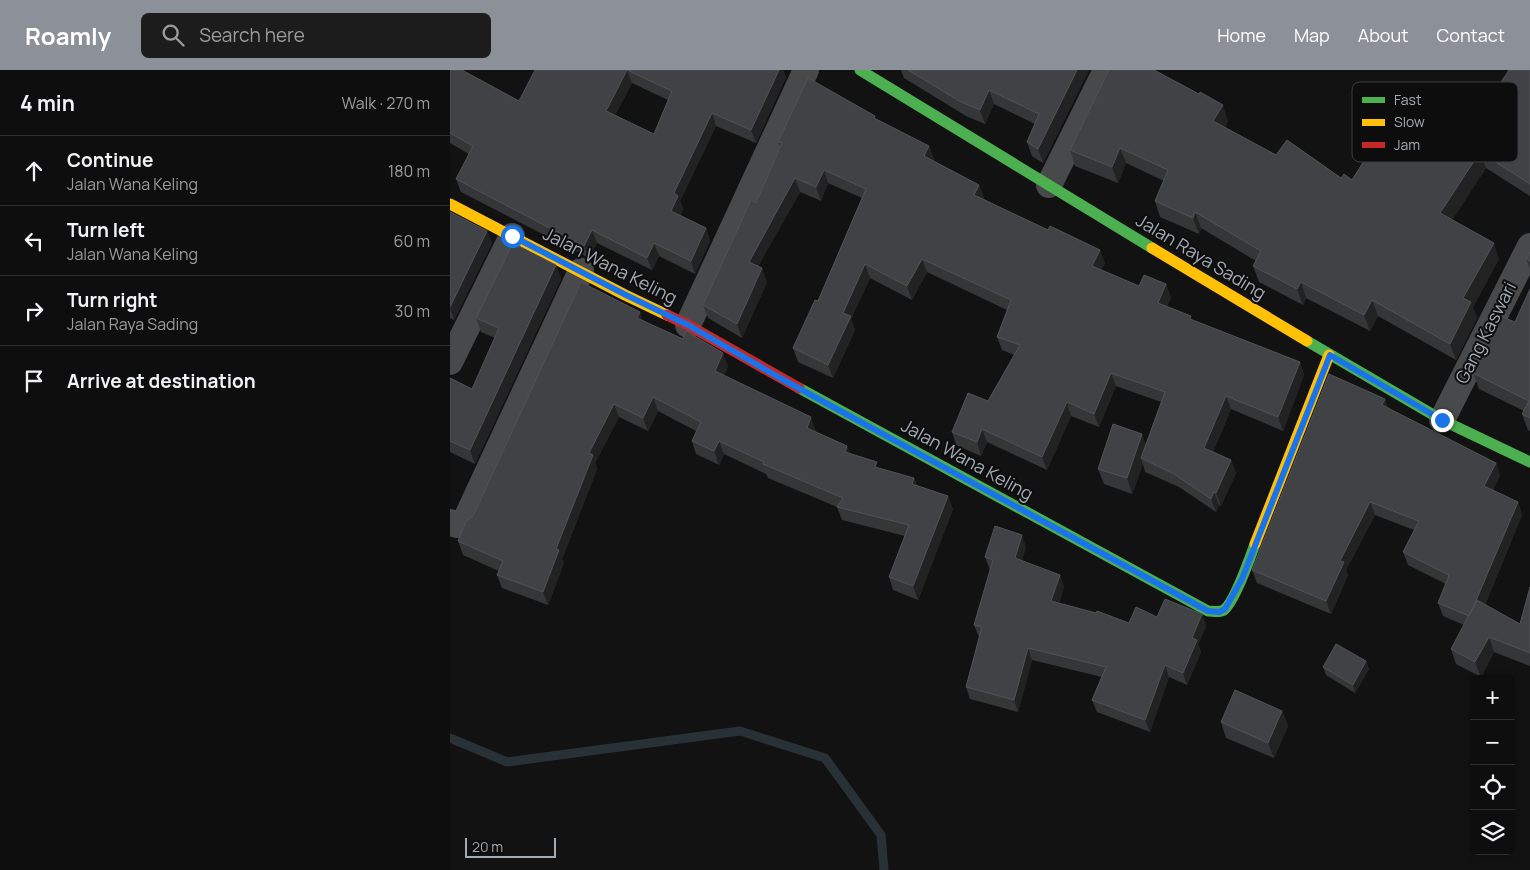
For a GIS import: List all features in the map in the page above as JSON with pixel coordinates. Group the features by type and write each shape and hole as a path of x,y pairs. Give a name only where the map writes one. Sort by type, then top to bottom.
{"street":[{"path":"688,325 806,70"},
{"name":"Jalan Raya Sading","path":"860,70 1330,355 1442,420 1530,462"},
{"path":"1049,185 1106,70"},
{"name":"Jalan Wana Keling","path":"450,204 688,325 780,378 1208,611 1219,612 1225,609 1242,579 1330,355"},
{"path":"450,362 512,236"},
{"name":"Gang Kaswari","path":"1442,420 1530,246"},
{"path":"450,522 457,525 464,523 581,271"}],"building":[{"path":"450,70 462,70 519,101 535,70 627,70 779,70 751,130 712,113 674,193 678,196 671,211 706,228 691,261 654,243 647,258 592,230 584,246 456,179 473,146 450,133","holes":["627,70 672,91 654,134 606,111"]},
{"path":"908,70 1077,70 1038,149 1027,142 1039,114 989,90 980,110 961,102"},
{"path":"1109,70 1154,70 1223,105 1213,121 1276,155 1287,140 1341,178 1344,174 1352,180 1363,162 1473,162 1440,213 1494,243 1463,298 1471,302 1450,344 1372,300 1364,315 1301,282 1297,289 1253,266 1261,251 1195,212 1193,218 1155,201 1168,170 1120,148 1112,167 1070,150"},
{"path":"1509,70 1530,70 1530,184 1496,162 1518,162 1518,82 1501,82"},
{"path":"808,78 875,116 874,118 929,146 924,156 979,185 974,195 1048,230 1050,226 1100,250 1092,266 1139,286 1144,275 1166,284 1158,303 1191,316 1190,319 1300,362 1278,417 1226,396 1204,448 1231,460 1216,493 1214,492 1211,499 1174,474 1141,458 1165,392 1111,373 1094,414 1067,402 1042,457 982,429 977,442 952,432 968,393 988,401 1020,345 997,337 1011,300 922,259 907,286 865,264 843,313 851,316 828,365 793,348 815,300 818,301 866,189 824,170 816,187 795,178 749,262 762,268 737,324 703,305 751,200 756,203 782,143 778,142"},
{"path":"450,212 487,231 450,307"},
{"path":"513,243 556,265 470,450 450,441 450,378 472,389 499,328 476,318"},
{"path":"1530,252 1530,261 1526,259"},
{"path":"581,282 640,312 637,318 683,339 686,331 723,353 715,371 811,417 807,428 847,446 845,452 877,462 875,467 914,478 912,484 948,496 913,586 889,577 909,525 837,507 843,498 763,464 764,462 719,441 714,451 692,441 701,422 653,397 643,418 614,404 589,453 593,455 556,549 559,550 543,592 497,575 503,561 458,541 466,522 473,516"},
{"path":"1530,289 1530,418 1522,414 1529,401 1473,373 1479,361 1476,359 1498,315 1515,322"},
{"path":"1329,374 1385,399 1382,405 1496,463 1484,486 1518,502 1469,616 1438,603 1449,575 1403,552 1419,521 1370,502 1340,561 1344,562 1326,601 1252,570"},
{"path":"1113,424 1142,434 1127,478 1098,469"},
{"path":"995,526 1022,535 1015,558 1060,575 1051,601 1096,613 1097,611 1129,623 1136,607 1157,617 1165,599 1202,614 1192,638 1197,640 1183,673 1165,665 1145,720 1092,700 1106,667 1028,648 1014,700 966,687 982,627 974,625 993,560 985,557"},
{"path":"1530,587 1530,653 1489,637 1475,662 1451,649 1477,600 1520,624"},
{"path":"1336,644 1366,661 1353,685 1323,667"},
{"path":"1235,690 1282,711 1268,743 1221,722"}],"waterway":[{"path":"450,738 507,762 740,731 825,758 881,835 884,870"}],"traffic: fast":[{"path":"860,70 1152,248"},
{"path":"1307,341 1442,420 1530,462"},
{"path":"799,388 1208,611 1218,612 1224,610 1233,598 1255,544"}],"traffic: slow":[{"path":"450,204 667,315"},
{"path":"1152,248 1307,341"},
{"path":"1255,544 1329,355"}],"traffic: jam":[{"path":"667,315 799,388"}],"route":[{"path":"512,236 688,325 780,378 1208,611 1219,612 1225,609 1242,579 1330,355 1442,420"}]}
